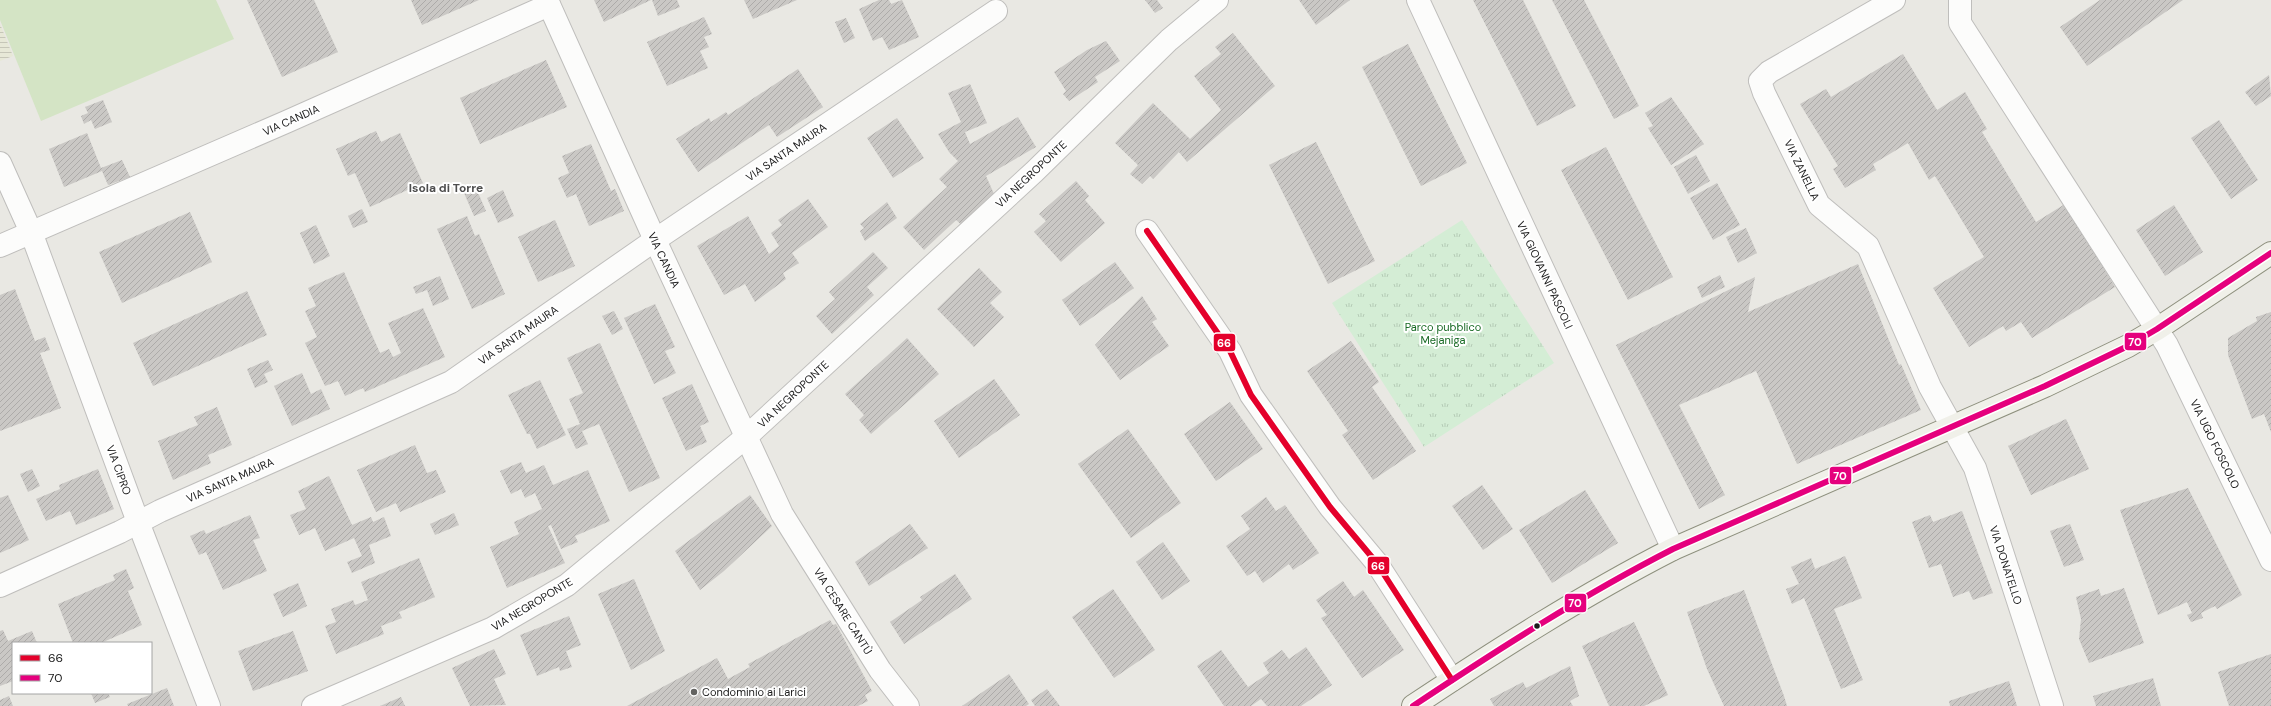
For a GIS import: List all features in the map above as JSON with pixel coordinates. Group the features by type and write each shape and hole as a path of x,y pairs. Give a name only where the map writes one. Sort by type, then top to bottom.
{"main road":[{"path":"1413,706 1452,680 1627,572 1673,549 2052,383 2158,329 2271,253"}],"street":[{"name":"VIA NEGROPONTE","path":"312,706 493,628 567,585 746,437 1034,172 1169,40 1217,0"},
{"name":"VIA GIOVANNI PASCOLI","path":"1418,0 1673,549"},
{"name":"VIA ZANELLA","path":"1894,0 1769,72 1760,81 1764,93 1819,204 1868,246 1930,388 1953,426"},
{"name":"VIA UGO FOSCOLO","path":"1960,0 1960,23 2158,329 2271,560"},
{"name":"VIA CANDIA","path":"31,232 279,125 548,2 655,240 782,514"},
{"name":"VIA SANTA MAURA","path":"0,586 138,522 451,382 655,240 996,11"},
{"name":"VIA CIPRO","path":"0,163 31,232 138,522 209,706"},
{"path":"1147,231 1230,351 1251,395 1330,507 1376,562 1452,680"},
{"path":"0,246 31,232"},
{"name":"VIA DONATELLO","path":"1953,426 1976,468 2052,706"},
{"name":"VIA CESARE CANTÙ","path":"782,514 880,670 908,706"}],"green space":[{"path":"0,0 216,0 234,39 41,121 0,20"},
{"path":"0,24 13,56 0,61"},
{"name":"Parco pubblico Mejaniga","path":"1462,220 1554,363 1424,447 1332,303"}],"building":[{"path":"247,0 314,0 338,52 282,77"},
{"path":"411,0 479,0 422,25"},
{"path":"594,0 651,0 604,22"},
{"path":"652,0 677,0 680,7 658,16"},
{"path":"744,0 797,0 753,19"},
{"path":"879,0 889,0 891,4 902,0 919,37 889,50 882,37 873,41 859,9"},
{"path":"1145,0 1157,0 1163,8 1155,13"},
{"path":"1299,0 1350,0 1316,25"},
{"path":"1473,0 1523,0 1576,106 1537,126"},
{"path":"1552,0 1584,0 1639,106 1614,119"},
{"path":"2100,0 2183,0 2087,66 2060,27"},
{"path":"704,17 712,34 704,37 709,47 700,51 708,68 667,86 647,42"},
{"path":"846,18 855,38 844,43 835,22"},
{"path":"1233,33 1275,86 1187,162 1179,152 1153,179 1150,176 1142,184 1130,174 1138,165 1115,143 1153,103 1190,139 1209,122 1221,110 1194,76 1221,54 1215,47"},
{"path":"1106,41 1120,61 1095,77 1098,82 1069,101 1063,94 1066,91 1054,72 1087,50"},
{"path":"1408,44 1467,163 1421,186 1362,67"},
{"path":"1903,54 1937,110 1965,92 1987,129 1982,132 2036,222 2065,204 2115,287 2032,338 2021,322 2006,331 2003,326 1969,347 1933,288 1984,257 1935,176 1929,180 1908,143 1873,164 1876,170 1845,188 1833,169 1838,166 1800,104 1826,89 1831,97"},
{"path":"546,60 567,107 480,144 460,98"},
{"path":"798,69 823,107 777,137 769,125 698,172 676,139 709,118 711,122 726,112 728,115"},
{"path":"2269,75 2271,96 2256,106 2245,92"},
{"path":"970,84 987,123 965,132 970,144 1018,117 1036,147 986,176 995,196 963,226 956,220 924,250 903,227 947,187 939,179 958,161 949,152 938,134 961,122 948,93"},
{"path":"1671,97 1704,144 1671,165 1648,128 1653,126 1645,113"},
{"path":"103,100 112,122 95,129 91,120 84,124 81,116 88,113 85,107"},
{"path":"897,118 924,158 893,178 867,138"},
{"path":"2219,120 2258,180 2231,199 2191,138"},
{"path":"376,131 381,142 400,133 423,183 370,207 355,173 348,176 336,149"},
{"path":"87,133 101,168 122,160 130,177 108,185 102,171 64,187 49,149"},
{"path":"1316,142 1375,261 1328,284 1269,165"},
{"path":"591,144 611,191 615,189 624,211 589,226 576,194 567,198 558,178 569,173 562,156"},
{"path":"1606,147 1673,277 1628,300 1561,170"},
{"path":"1696,155 1710,181 1688,194 1674,167"},
{"path":"1076,181 1089,196 1085,200 1105,223 1061,262 1034,232 1046,221 1039,214"},
{"path":"1717,183 1740,225 1713,240 1690,198"},
{"path":"476,188 486,211 474,216 464,193"},
{"path":"503,190 514,216 498,223 487,198"},
{"path":"808,199 828,227 792,253 799,263 783,273 786,279 755,302 745,284 724,295 697,246 748,216 769,254 779,246 771,233 782,225 778,220"},
{"path":"887,202 897,218 865,241 860,231 864,228 860,224"},
{"path":"2174,205 2203,252 2165,276 2136,230"},
{"path":"362,209 368,222 353,228 348,216"},
{"path":"190,212 212,262 122,303 99,252"},
{"path":"467,216 475,236 479,234 505,294 472,309 437,229"},
{"path":"555,220 575,266 538,282 518,237"},
{"path":"316,225 330,256 314,264 300,233"},
{"path":"1746,228 1757,253 1738,263 1726,237"},
{"path":"873,252 888,268 867,287 874,295 832,334 816,316 835,299 829,292"},
{"path":"1115,262 1134,288 1080,326 1062,300"},
{"path":"1858,264 1899,365 1901,364 1921,410 1797,464 1756,371 1679,405 1725,495 1699,509 1616,345 1755,277 1748,312"},
{"path":"979,268 1002,292 990,303 1004,317 974,347 937,309"},
{"path":"344,272 380,353 389,349 393,357 401,353 388,323 423,308 445,357 365,392 363,388 345,396 338,381 325,386 305,343 317,337 305,311 316,306 308,288"},
{"path":"1720,275 1725,287 1702,298 1697,287"},
{"path":"440,276 449,299 433,306 427,290 416,294 413,287"},
{"path":"15,289 35,341 45,337 50,350 40,353 61,408 0,431 0,295"},
{"path":"247,291 267,335 153,386 133,343"},
{"path":"1142,296 1157,319 1152,322 1169,346 1120,380 1095,345"},
{"path":"655,304 675,347 665,351 676,373 654,384 624,318"},
{"path":"614,311 623,329 612,335 602,316"},
{"path":"2271,312 2271,432 2264,414 2252,419 2228,355 2228,338 2257,321 2256,317"},
{"path":"907,338 939,374 871,434 859,420 864,415 845,394"},
{"path":"1351,341 1379,382 1372,387 1416,451 1373,480 1342,435 1348,431 1307,371"},
{"path":"600,343 660,478 629,492 599,424 582,431 588,444 576,449 567,429 580,424 569,399 583,393 567,358"},
{"path":"268,360 273,370 264,374 268,382 255,388 247,369"},
{"path":"302,373 311,394 321,389 330,409 292,426 274,386"},
{"path":"994,379 1020,415 959,458 934,421"},
{"path":"540,380 566,435 537,449 530,434 527,434 508,395"},
{"path":"692,384 709,422 700,426 707,442 686,451 662,398"},
{"path":"1230,402 1263,449 1216,481 1184,434"},
{"path":"217,407 232,445 208,455 211,463 173,480 158,441 198,425 194,417"},
{"path":"2066,419 2089,469 2031,495 2008,446"},
{"path":"1128,429 1181,503 1131,538 1078,464"},
{"path":"415,445 427,473 436,470 446,492 400,512 396,503 376,512 357,470"},
{"path":"521,462 526,473 544,465 553,485 588,470 610,521 575,536 578,542 561,549 551,525 548,526 565,563 507,588 490,547 519,534 514,522 542,509 535,493 525,498 521,489 511,494 500,471"},
{"path":"32,469 40,486 28,492 20,474"},
{"path":"98,469 114,509 76,525 70,511 46,521 36,499 60,489 59,485"},
{"path":"329,476 352,525 371,517 373,522 384,517 391,536 369,545 375,563 352,573 347,562 362,556 354,538 325,551 315,528 299,535 290,515 306,509 298,491"},
{"path":"1482,485 1513,529 1483,550 1452,506"},
{"path":"2188,488 2242,595 2217,609 2215,606 2201,613 2203,618 2191,622 2187,615 2192,613 2187,602 2158,615 2120,510"},
{"path":"1585,490 1618,543 1552,583 1519,530"},
{"path":"8,495 29,540 0,553 0,498"},
{"path":"750,495 772,526 724,571 700,590 675,551"},
{"path":"1266,497 1276,511 1285,505 1319,553 1293,570 1289,564 1263,583 1255,571 1247,576 1226,546 1250,529 1241,516"},
{"path":"1962,511 1993,593 1973,600 1969,591 1953,597 1941,564 1929,568 1912,522 1930,515 1933,522"},
{"path":"454,513 459,525 435,535 430,524"},
{"path":"250,515 260,538 253,540 267,571 223,590 206,552 199,555 190,536 204,530 206,534"},
{"path":"910,524 928,548 869,586 855,562"},
{"path":"2070,524 2084,560 2064,567 2050,531"},
{"path":"1163,542 1190,581 1162,600 1136,562"},
{"path":"1845,556 1862,598 1834,609 1863,680 1841,689 1804,598 1792,604 1786,589 1799,584 1791,567 1811,558 1815,569"},
{"path":"419,558 435,597 399,612 402,618 381,626 384,634 336,654 325,626 336,622 331,609 353,600 355,605 368,600 361,582"},
{"path":"126,569 134,588 128,591 142,625 103,642 73,642 58,604 115,580 113,575"},
{"path":"955,574 972,599 904,644 890,622 922,600 920,597"},
{"path":"634,579 665,651 631,670 598,594"},
{"path":"1343,581 1354,597 1363,590 1404,650 1362,678 1321,618 1327,615 1316,600"},
{"path":"298,583 307,606 283,617 273,594"},
{"path":"2124,588 2144,643 2089,663 2079,639 2081,619 2076,597 2099,589 2101,596"},
{"path":"1113,589 1155,650 1114,678 1072,617"},
{"path":"1744,590 1787,706 1724,706 1707,669 1687,612"},
{"path":"569,616 581,645 566,651 572,667 560,671 559,667 537,676 520,635"},
{"path":"830,620 833,625 836,624 872,691 865,695 868,701 858,706 627,706 717,658 728,679 750,667 748,664"},
{"path":"1634,622 1668,695 1644,706 1609,706 1582,646"},
{"path":"3,630 8,641 32,631 37,642 12,642 12,681 0,686 0,631"},
{"path":"293,631 308,671 253,691 238,651"},
{"path":"1306,647 1332,685 1301,706 1267,706 1261,699 1251,706 1224,706 1197,666 1221,650 1248,687 1269,673 1263,663 1282,650 1289,659"},
{"path":"494,649 506,674 494,679 506,705 470,706 452,668"},
{"path":"2271,654 2271,706 2229,706 2218,672"},
{"path":"1570,666 1579,696 1570,701 1573,706 1494,706 1490,699 1523,682 1526,688"},
{"path":"1009,674 1029,704 1026,706 962,706"},
{"path":"2153,678 2161,706 2096,706 2093,696"},
{"path":"2009,681 2017,706 1950,706 1949,701"},
{"path":"167,688 174,706 128,706 127,704"},
{"path":"1047,689 1060,706 1035,706 1031,700"},
{"path":"91,694 108,694 110,697 95,703"},
{"path":"9,696 13,706 0,706 0,700"},
{"path":"401,697 405,706 380,706"}],"transit line":[{"name":"66","path":"1147,231 1230,351 1251,395 1330,507 1376,562 1452,680"},
{"name":"70","path":"1413,706 1476,664 1573,604 1673,549 2045,386 2128,346 2157,329 2271,253"}],"place":[{"name":"Condominio ai Larici","path":"694,692"}],"district":[{"name":"Isola di Torre","path":"446,188"}]}
